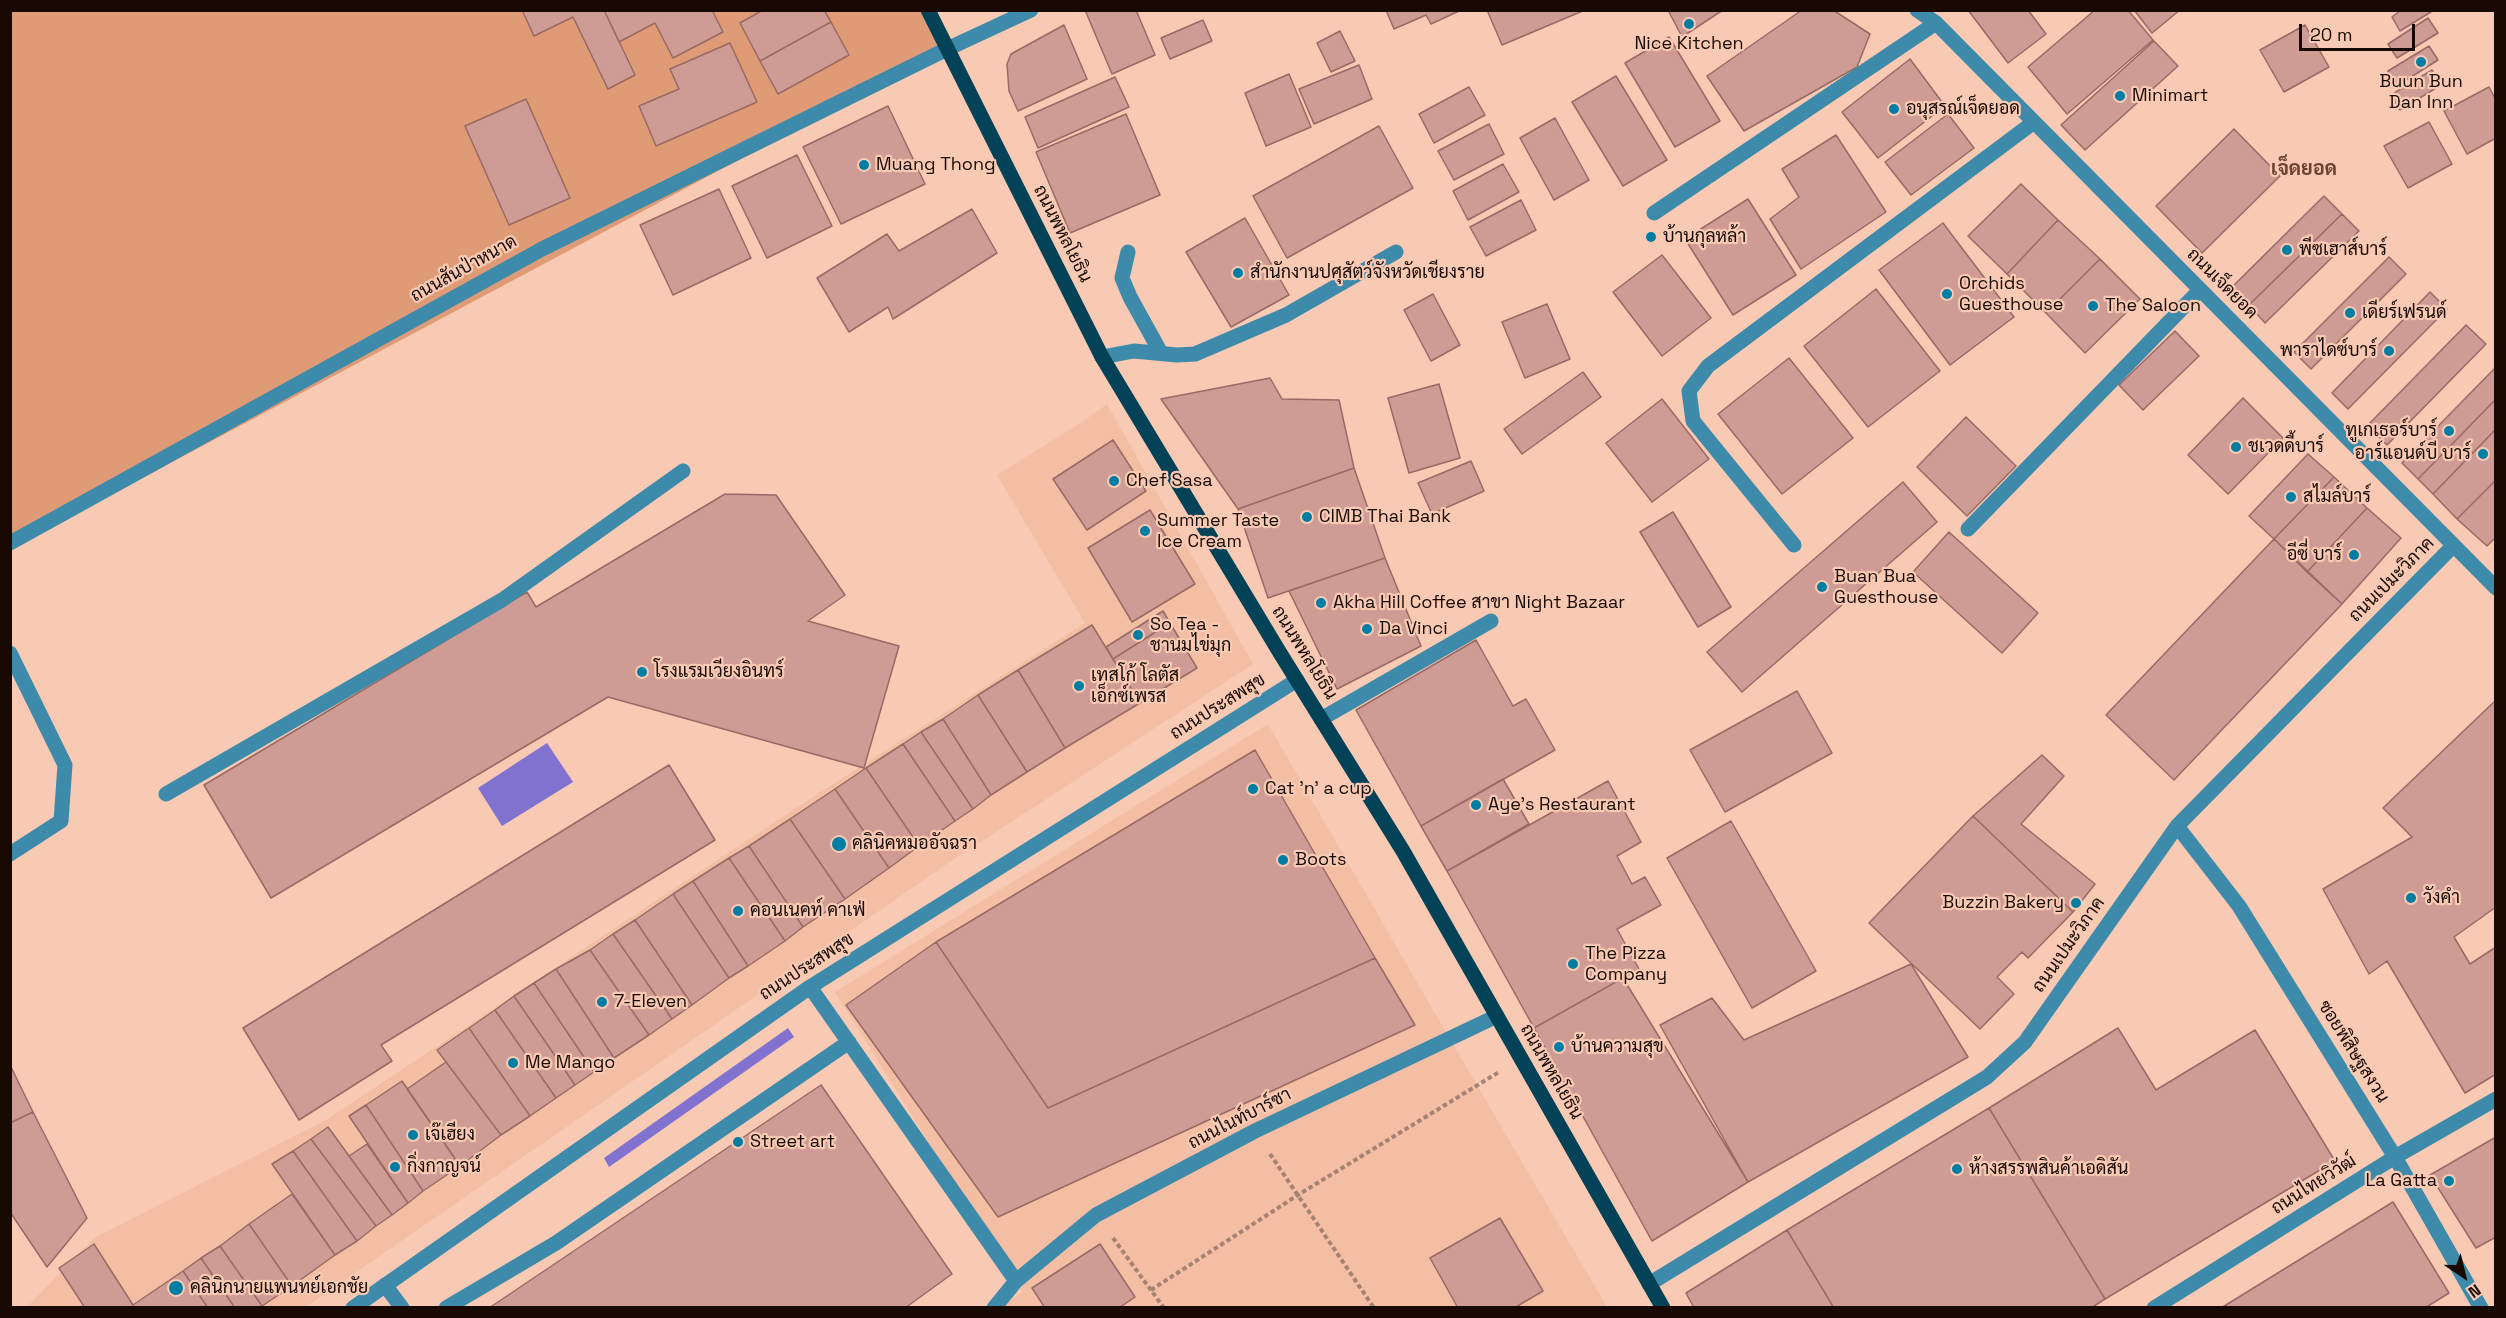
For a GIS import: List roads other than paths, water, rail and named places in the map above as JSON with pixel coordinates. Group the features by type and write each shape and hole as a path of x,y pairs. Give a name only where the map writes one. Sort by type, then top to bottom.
{"main road":[{"name":"ถนนพหลโยธิน","path":"928,10 1102,357 1297,680 1404,851 1663,1308"}],"street":[{"name":"ถนนสันป่าหนาด","path":"10,543 542,249 947,49 1031,10"},
{"name":"ถนนเจ็ดยอด","path":"1917,10 1936,23 2496,588"},
{"path":"1654,213 1936,23"},
{"path":"1794,545 1693,421 1689,391 1708,366 2034,122"},
{"path":"1128,252 1122,278 1161,353"},
{"path":"1102,357 1134,351 1195,354 1286,315 1396,252"},
{"path":"1968,529 2200,290"},
{"path":"166,794 502,600 683,471"},
{"name":"ถนนเปมะวิภาค","path":"1649,1284 1987,1077 2025,1042 2177,826 2453,546"},
{"path":"1321,718 1491,621"},
{"path":"10,653 65,765 61,821 10,854"},
{"name":"ถนนประสพสุข","path":"353,1308 810,987 1297,680"},
{"name":"ซอยพิสิษฐสงวน","path":"2177,826 2239,906 2395,1157 2481,1308"},
{"path":"810,987 1016,1281"},
{"name":"ถนนไนท์บาร์ซา","path":"994,1308 1016,1281 1096,1215 1255,1131 1497,1016"},
{"path":"446,1308 556,1243 849,1042"},
{"name":"ถนนไทยวิวัฒ์","path":"2154,1308 2395,1157 2496,1099"},
{"path":"385,1285 402,1308"}],"place":[{"name":"Nice Kitchen","path":"1689,24"},
{"name":"Buun Bun Dan Inn","path":"2421,62"},
{"name":"Minimart","path":"2120,96"},
{"name":"อนุสรณ์เจ็ดยอด","path":"1894,109"},
{"name":"Muang Thong","path":"864,165"},
{"name":"บ้านกุลหล้า","path":"1651,237"},
{"name":"พีซเฮาส์บาร์","path":"2287,250"},
{"name":"สำนักงานปศุสัตว์จังหวัดเชียงราย","path":"1238,273"},
{"name":"Orchids Guesthouse","path":"1947,294"},
{"name":"The Saloon","path":"2093,306"},
{"name":"เดียร์เฟรนด์","path":"2350,313"},
{"name":"พาราไดซ์บาร์","path":"2389,351"},
{"name":"ทูเกเธอร์บาร์","path":"2449,431"},
{"name":"ชเวดดี้บาร์","path":"2236,447"},
{"name":"อาร์แอนด์บี บาร์","path":"2483,454"},
{"name":"Chef Sasa","path":"1114,481"},
{"name":"สไมล์บาร์","path":"2291,497"},
{"name":"CIMB Thai Bank","path":"1307,517"},
{"name":"Summer Taste Ice Cream","path":"1145,531"},
{"name":"อีซี่ บาร์","path":"2354,555"},
{"name":"Buan Bua Guesthouse","path":"1822,587"},
{"name":"Akha Hill Coffee สาขา Night Bazaar","path":"1321,603"},
{"name":"Da Vinci","path":"1367,629"},
{"name":"So Tea - ชานมไข่มุก","path":"1138,635"},
{"name":"โรงแรมเวียงอินทร์","path":"642,672"},
{"name":"เทสโก้ โลตัส เอ็กซ์เพรส","path":"1079,686"},
{"name":"Cat 'n' a cup","path":"1253,789"},
{"name":"Aye's Restaurant","path":"1476,805"},
{"name":"คลินิคหมออัจฉรา","path":"839,844"},
{"name":"Boots","path":"1283,860"},
{"name":"วังคำ","path":"2411,898"},
{"name":"Buzzin Bakery","path":"2076,903"},
{"name":"คอนเนคท์ คาเฟ่","path":"738,911"},
{"name":"The Pizza Company","path":"1573,964"},
{"name":"7-Eleven","path":"602,1002"},
{"name":"บ้านความสุข","path":"1559,1047"},
{"name":"Me Mango","path":"513,1063"},
{"name":"เจ๊เฮียง","path":"413,1135"},
{"name":"Street art","path":"738,1142"},
{"name":"กิ่งกาญจน์","path":"395,1167"},
{"name":"ห้างสรรพสินค้าเอดิสัน","path":"1957,1169"},
{"name":"La Gatta","path":"2449,1181"},
{"name":"คลินิกนายแพนทย์เอกชัย","path":"176,1288"}],"district":[{"name":"เจ็ดยอด","path":"2304,170"}]}
